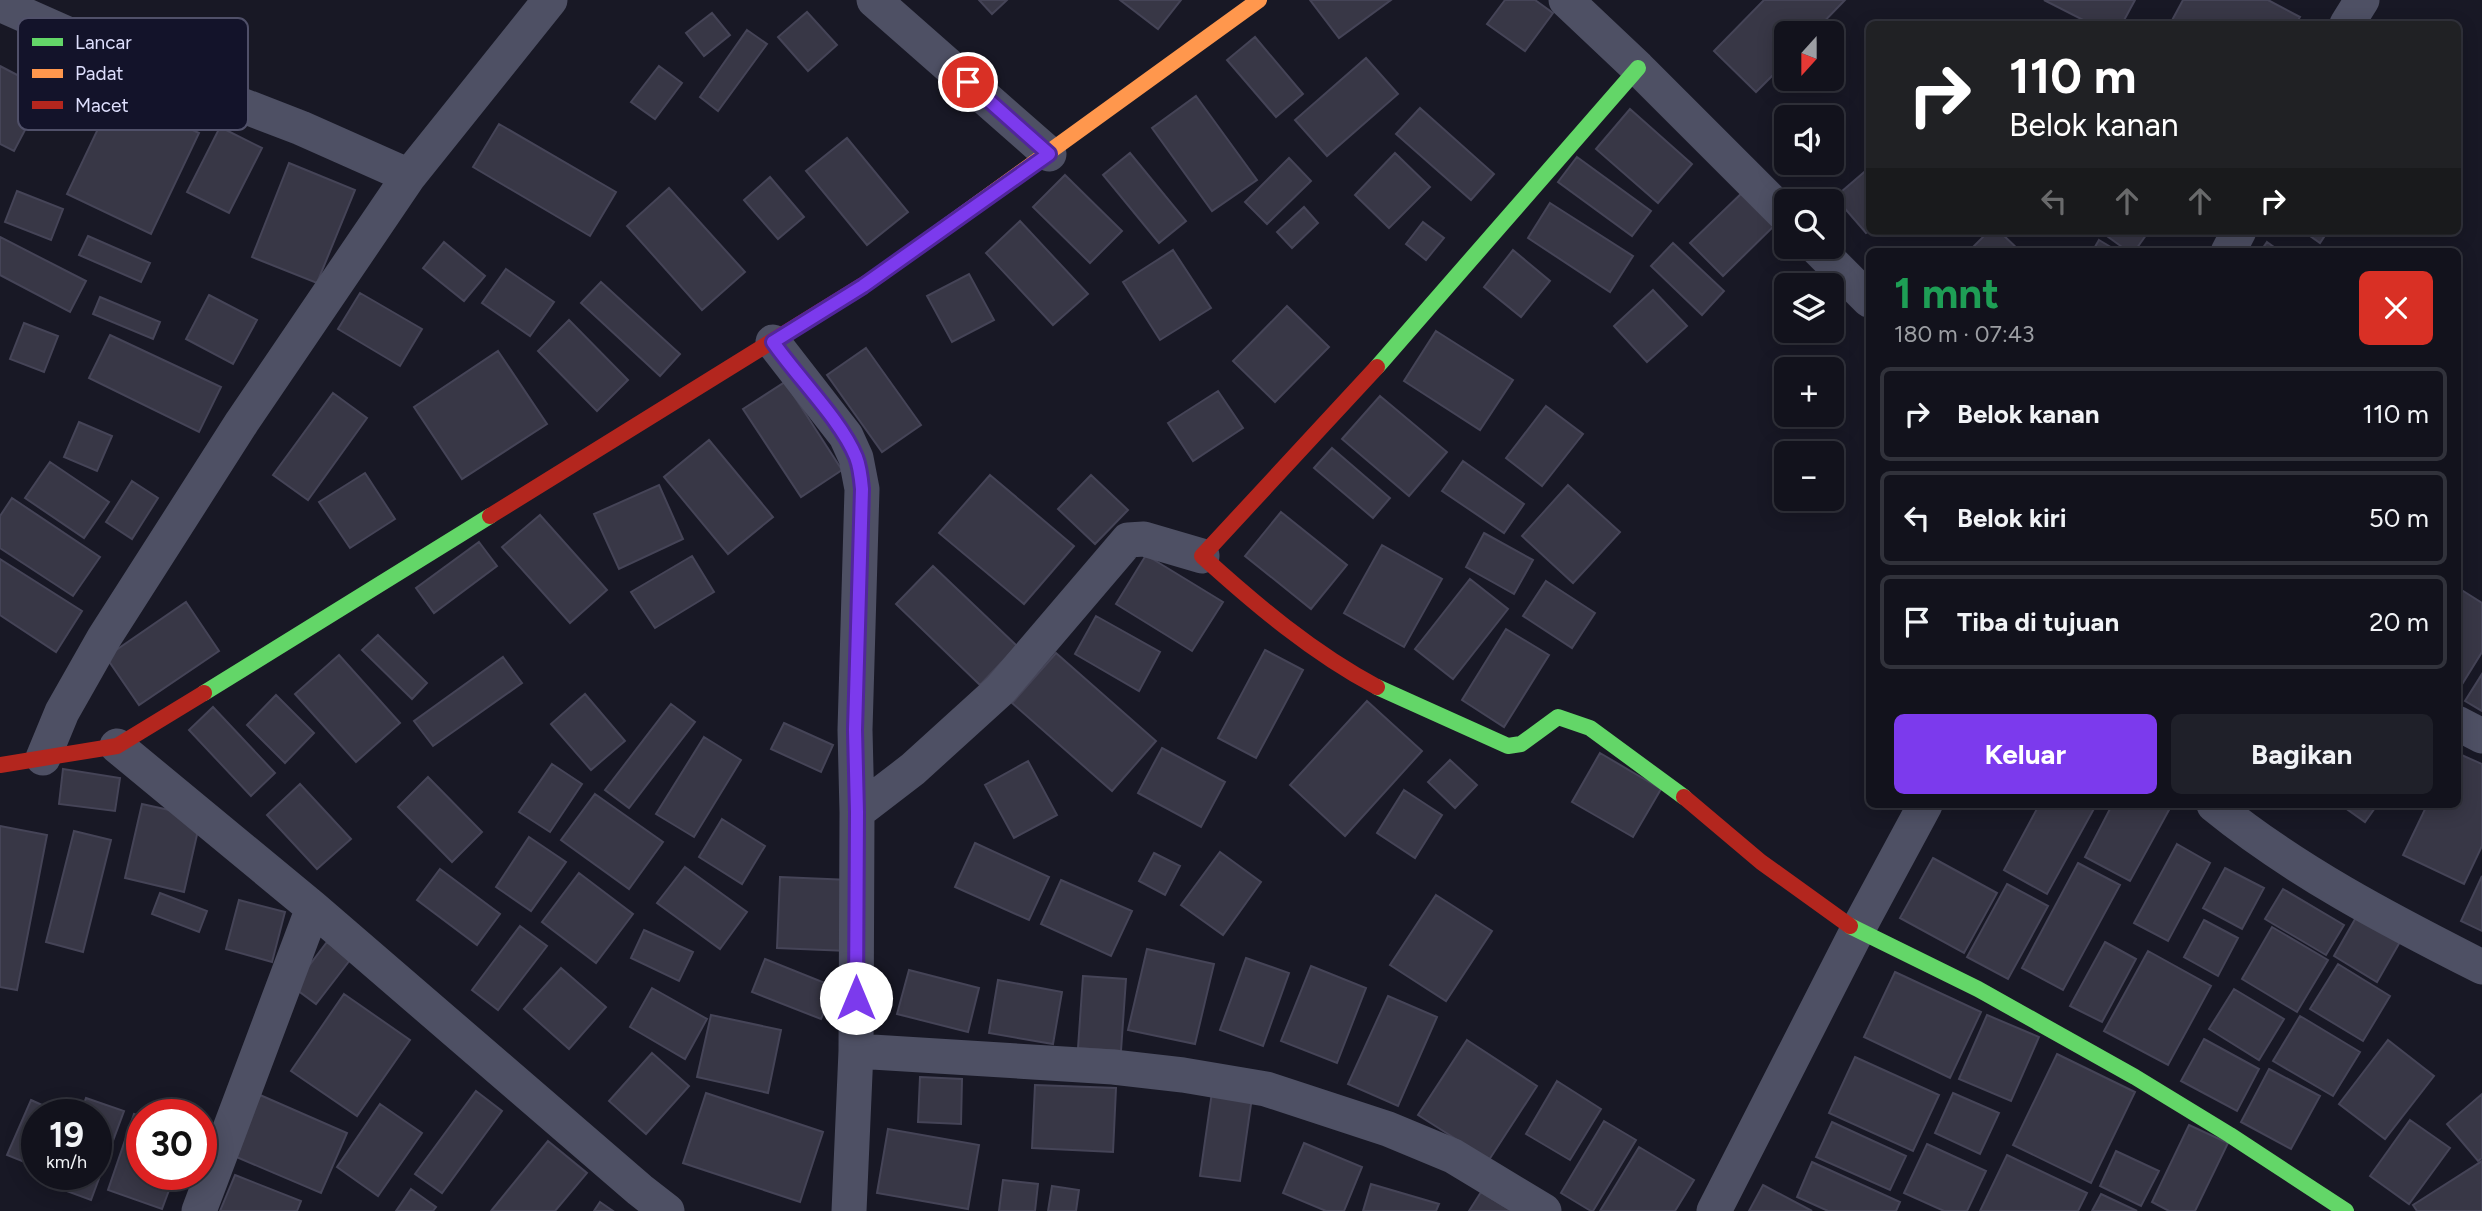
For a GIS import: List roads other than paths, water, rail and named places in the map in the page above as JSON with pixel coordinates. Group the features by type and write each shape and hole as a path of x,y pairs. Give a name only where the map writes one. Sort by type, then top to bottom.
{"street":[{"path":"43,758 62,712 104,638 242,422 409,176 550,0"},
{"path":"874,0 1049,154"},
{"path":"0,765 117,746 863,286 1259,0"},
{"path":"1566,0 1774,204"},
{"path":"2349,21 2362,0"},
{"path":"0,4 32,18"},
{"path":"1202,556 1373,372 1638,68"},
{"path":"248,108 409,176"},
{"path":"1828,259 1866,297"},
{"path":"773,342 846,436 860,471 862,489 855,730 856,1051 849,1211"},
{"path":"857,812 913,769 1000,690 1128,540 1144,539 1202,556 1293,633 1351,672 1412,704 1508,746 1521,744 1558,718 1590,728 1667,783 1761,862 1857,931 1978,989 2135,1077 2231,1135 2346,1211"},
{"path":"2461,725 2482,736"},
{"path":"117,746 313,908 667,1211"},
{"path":"1714,1211 1857,931 1923,808"},
{"path":"2224,808 2249,834 2381,916 2482,967"},
{"path":"199,1211 313,908"},
{"path":"856,1051 1113,1067 1266,1089 1388,1129 1453,1156 1544,1211"}]}
